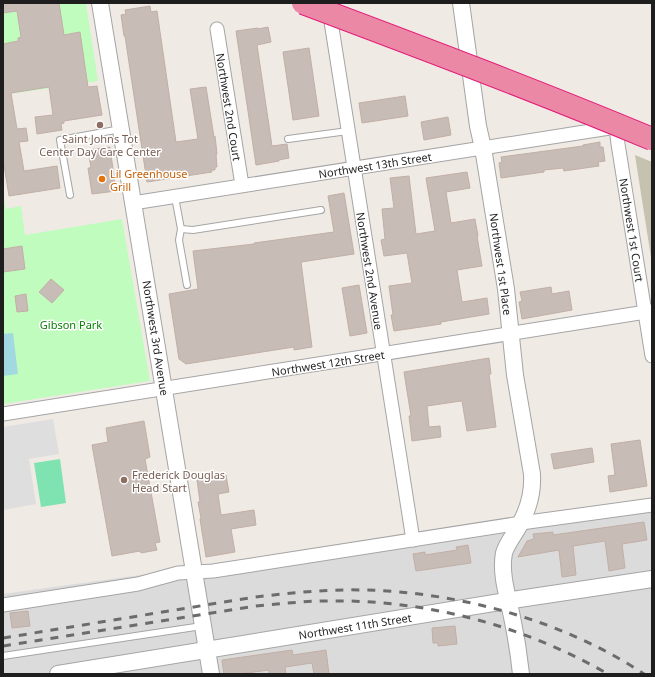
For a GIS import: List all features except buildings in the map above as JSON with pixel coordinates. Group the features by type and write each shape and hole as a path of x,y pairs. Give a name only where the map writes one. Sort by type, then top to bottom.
{"highway":[{"path":"303,3 440,54 652,139"}],"street":[{"name":"Northwest 3rd Avenue","path":"100,3 211,674"},
{"name":"Northwest 2nd Avenue","path":"328,3 413,540"},
{"name":"Northwest 1st Place","path":"461,3 477,118 506,289 515,375 532,474 532,494 521,523"},
{"name":"Northwest 2nd Court","path":"217,29 242,186"},
{"name":"Northwest 13th Street","path":"133,203 616,127"},
{"name":"Northwest 1st Court","path":"616,127 649,312 652,356"},
{"name":"Northwest 12th Street","path":"3,414 649,312"},
{"path":"3,605 138,584 178,573 213,571 521,523 652,505"},
{"path":"521,523 504,553 503,566 521,674"},
{"name":"Northwest 11th Street","path":"58,674 652,579"}],"lane":[{"path":"70,195 60,140 121,129"},
{"path":"288,139 348,131"},
{"path":"175,196 181,229 179,240 187,285"},
{"path":"181,229 193,230 321,210"},
{"path":"3,656 204,626"}],"shaded area":[{"path":"635,155 652,162 652,264"},
{"path":"53,419 59,454 29,459 36,504 3,510 3,427"},
{"path":"652,504 652,674 3,674 3,594"}],"green space":[{"path":"3,3 86,3 98,81 3,95"},
{"name":"Gibson Park","path":"3,192 6,209 21,206 25,235 122,219 150,381 3,404"},
{"path":"60,459 66,503 41,507 34,463"}],"water":[{"path":"13,333 18,374 3,376 3,334"}],"railway":[{"path":"3,638 255,597 336,590 400,592 474,603 546,625 613,655 644,674"},
{"path":"3,646 256,606 317,601 363,602 436,610 472,618 542,642 608,674"}],"place":[{"name":"Saint Johns Tot Center Day Care Center","path":"100,125"},
{"name":"Lil Greenhouse Grill","path":"102,179"},
{"name":"Frederick Douglas Head Start","path":"124,480"}]}
